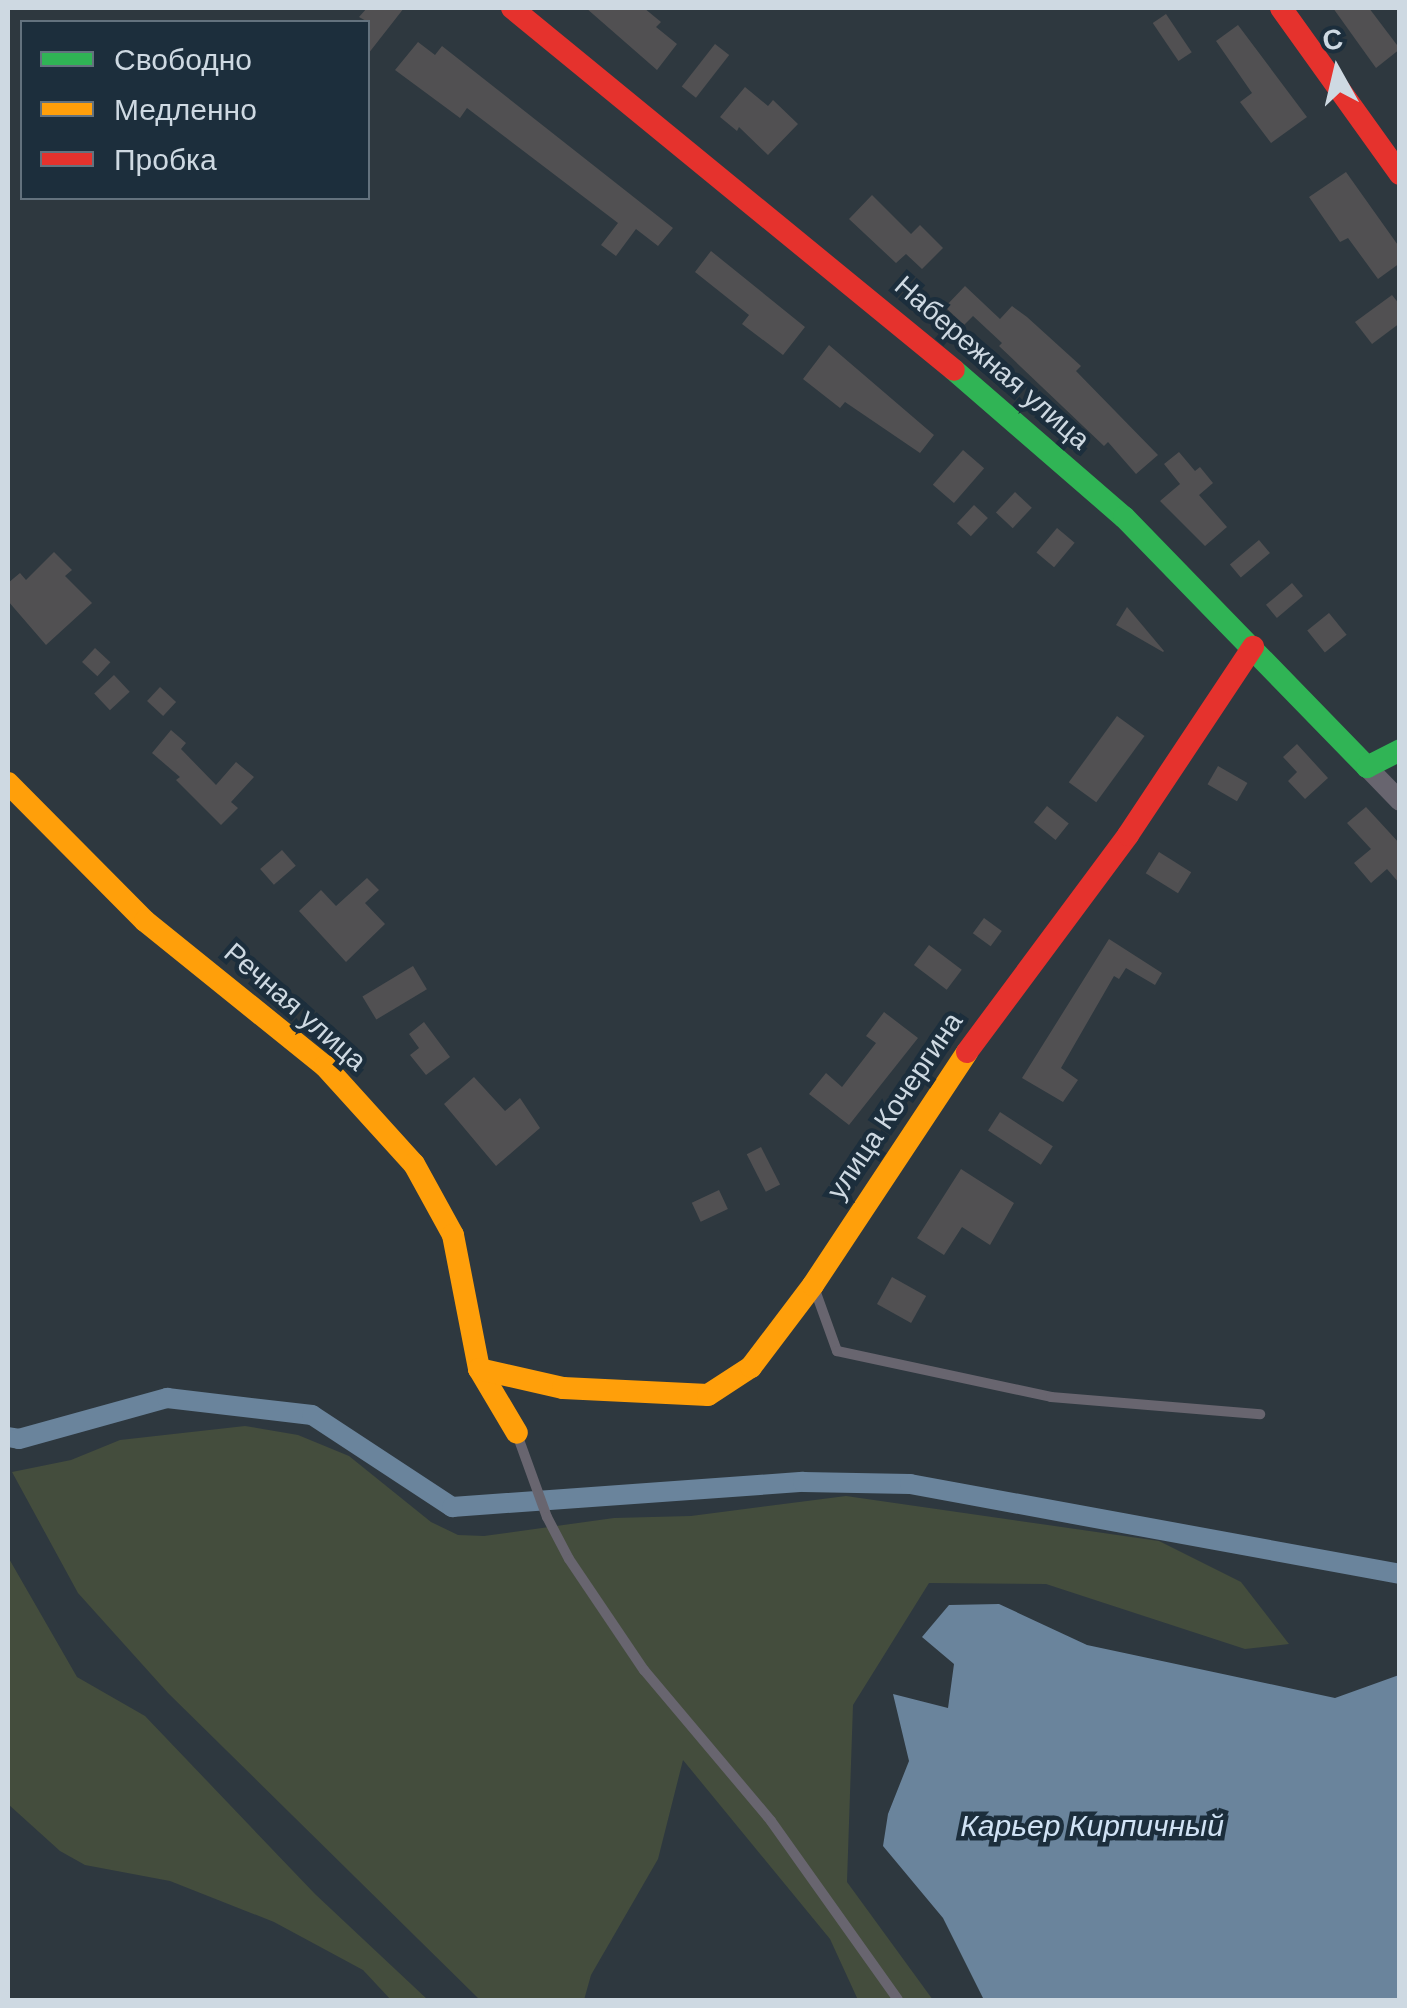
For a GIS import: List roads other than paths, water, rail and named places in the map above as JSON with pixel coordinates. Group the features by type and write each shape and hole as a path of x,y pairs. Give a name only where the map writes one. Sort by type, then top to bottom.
{"street":[{"name":"Набережная улица","path":"512,8 978,389 1124,517 1400,802"},
{"path":"1281,8 1400,174"},
{"name":"улица Кочергина","path":"479,1369 564,1388 708,1396 751,1368 812,1285 988,1019 1128,834 1253,648"},
{"path":"1368,768 1400,750"},
{"name":"Речная улица","path":"8,783 145,922 325,1066 414,1164 453,1235 479,1369 517,1433"}],"lane":[{"path":"812,1285 838,1351 1051,1397 1260,1414"},
{"path":"517,1433 548,1517 569,1559 644,1670 772,1821 898,2000"}],"water":[{"name":"Карьер Кирпичный","path":"999,1604 1087,1645 1335,1698 1399,1675 1399,2000 984,2000 943,1918 883,1846 888,1814 909,1761 893,1694 948,1708 954,1664 922,1637 949,1605"}],"waterway":[{"path":"8,1437 19,1439 167,1398 312,1415 452,1507 803,1482 910,1484 1400,1574"}]}
